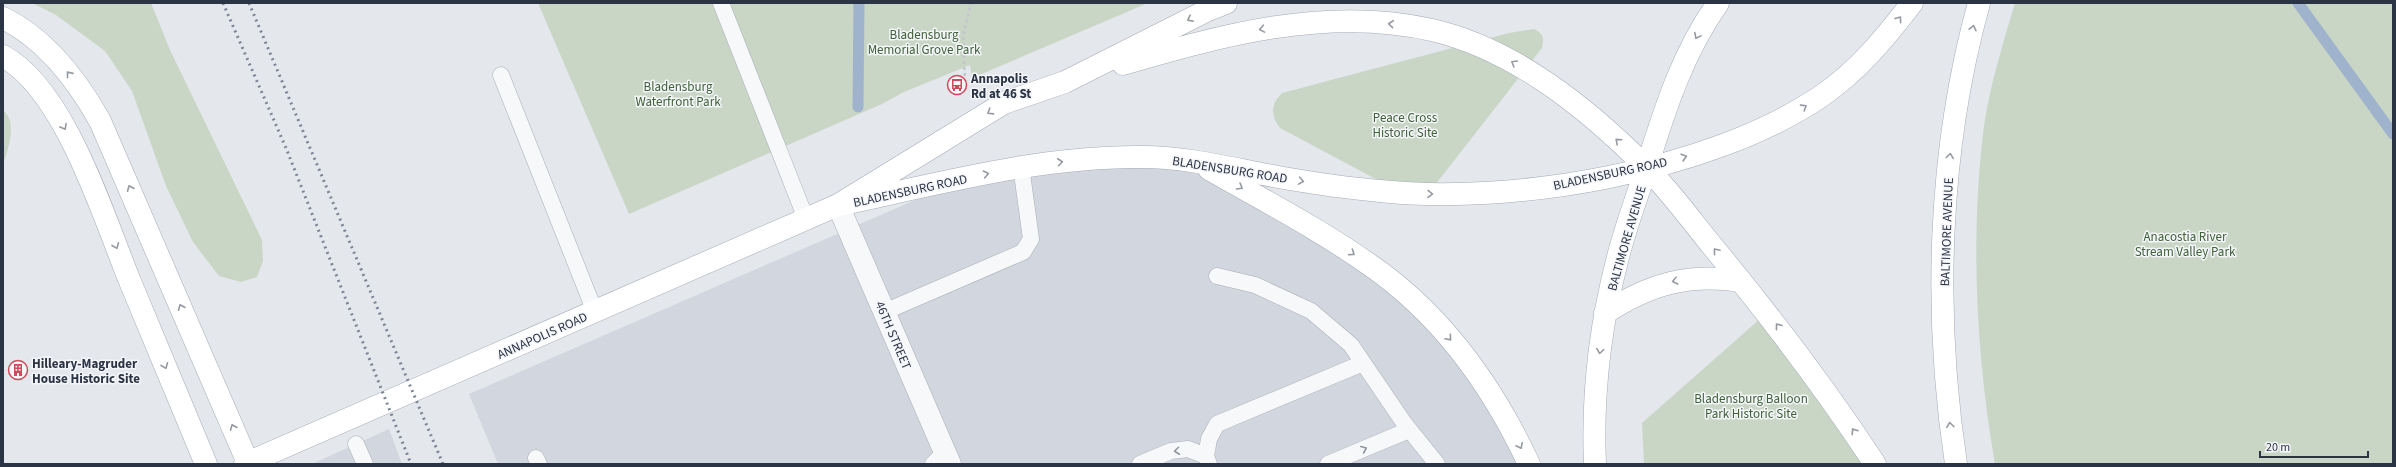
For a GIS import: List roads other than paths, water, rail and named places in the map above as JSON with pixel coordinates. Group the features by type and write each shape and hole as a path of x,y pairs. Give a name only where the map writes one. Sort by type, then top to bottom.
{"main road":[{"name":"BLADENSBURG ROAD","path":"838,205 1004,103 1065,82 1208,10 1226,3"},
{"name":"BALTIMORE AVENUE","path":"1595,464 1595,405 1605,313 1629,220 1662,117 1679,74 1697,36 1718,3"},
{"name":"BLADENSBURG ROAD","path":"838,205 1021,166 1110,157 1145,157 1194,161 1328,185 1432,194 1478,194 1554,186 1647,167 1704,151 1755,132 1793,113 1822,96 1849,74 1872,51 1912,3"},
{"name":"BALTIMORE AVENUE","path":"1956,464 1945,384 1943,272 1945,215 1957,106 1979,3"},
{"path":"3,18 27,33 67,71 85,94 100,121 246,463"},
{"path":"1065,82 1174,49 1258,29 1323,22 1357,21 1432,30 1475,44 1509,60 1542,80 1573,103 1647,167 1741,280 1810,369 1875,464"},
{"path":"3,56 26,74 42,91 74,144 206,464"},
{"path":"1194,161 1341,245 1397,286 1450,338 1473,368 1513,431 1529,464"},
{"name":"ANNAPOLIS ROAD","path":"246,463 838,205"},
{"path":"1605,313 1644,290 1680,280 1719,277 1741,280"}],"street":[{"name":"46TH STREET","path":"838,205 884,312 942,460"}],"lane":[{"path":"722,3 806,219"},
{"path":"501,75 595,312"},
{"path":"884,312 1023,252 1031,239 1021,166"},
{"path":"1217,276 1255,285 1310,311 1351,345 1409,430 1437,464"},
{"path":"1140,464 1171,451 1188,449 1208,460 1208,439 1217,424 1363,362"},
{"path":"1328,464 1409,430"},
{"path":"356,444 365,464"}],"waterway":[{"path":"858,107 859,3"},
{"path":"2298,3 2393,134"}],"railway":[{"path":"223,3 286,148 411,464"},
{"path":"249,3 443,464"}],"place":[{"name":"Annapolis Rd at 46 St","path":"957,85"},
{"name":"Hilleary-Magruder House Historic Site","path":"18,370"}],"park label":[{"name":"Bladensburg Memorial Grove Park","path":"924,42"},
{"name":"Bladensburg Waterfront Park","path":"678,94"},
{"name":"Peace Cross Historic Site","path":"1405,124"},
{"name":"Anacostia River Stream Valley Park","path":"2185,244"},
{"name":"Bladensburg Balloon Park Historic Site","path":"1751,406"}]}
